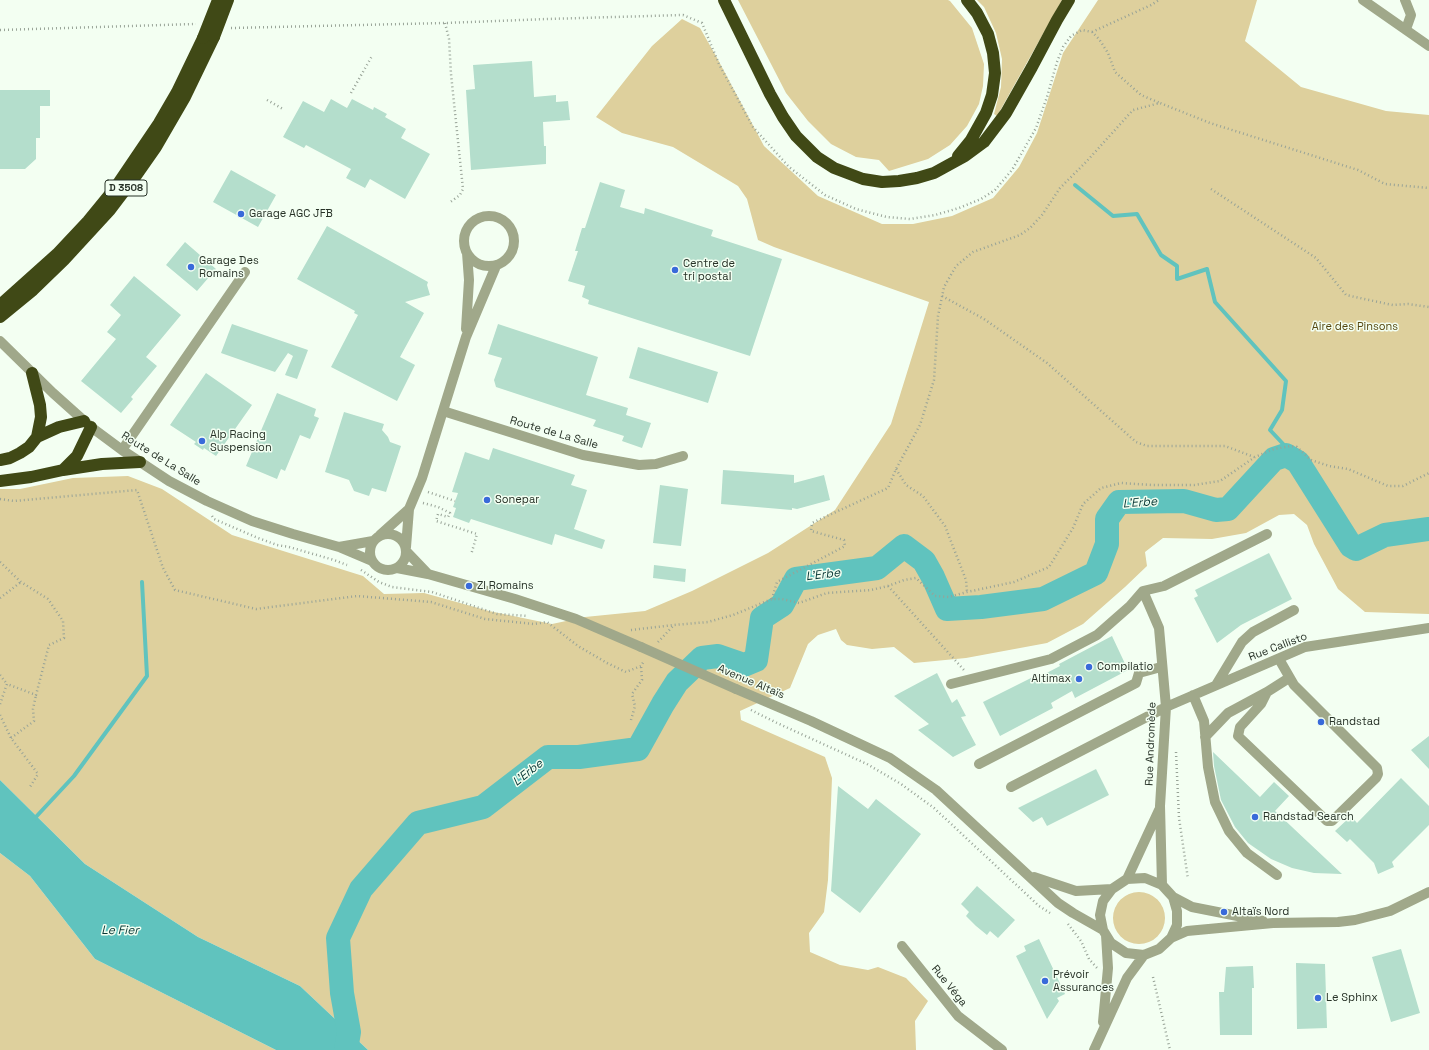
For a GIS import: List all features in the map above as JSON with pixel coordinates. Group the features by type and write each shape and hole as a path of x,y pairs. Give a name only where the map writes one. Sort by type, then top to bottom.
{"highway":[{"name":"D 3508","path":"2,312 33,290 64,260 110,210 156,147 186,97 208,37 218,0"},
{"name":"D 3508","path":"208,37 228,0"},
{"path":"943,168 959,155 976,133 988,109 994,84 995,63 992,46 982,22 967,0"},
{"path":"724,1 776,106 796,136 817,157 834,168 852,176 882,182 917,178 934,173 965,156 976,148 1001,121 1020,90 1069,0"},
{"path":"0,325 2,312"},
{"path":"32,373 40,405 41,416 37,437"},
{"path":"0,460 10,458 20,453 29,447 37,437 59,427 70,423 88,424 77,456 64,470"},
{"path":"0,481 102,464 140,462"}],"street":[{"path":"1363,0 1429,46"},
{"path":"1404,0 1411,15 1406,29"},
{"path":"485,216 500,218 511,229 514,243 513,249 509,257 502,263 496,266 487,267 478,264 470,258 467,253 464,245 466,230 477,219 485,216"},
{"path":"466,337 470,280 467,253"},
{"path":"411,504 376,538 370,548 372,561 383,570 397,568 403,562 406,555 411,504 418,488 466,337 496,266"},
{"path":"122,450 246,272"},
{"name":"Route de La Salle","path":"0,341 32,373 88,424 122,450 169,481 207,501 252,521 339,547 372,561"},
{"name":"Route de La Salle","path":"443,411 583,455 639,465 656,464 684,456"},
{"path":"376,538 388,533 396,535 402,540 406,549 428,574"},
{"path":"950,684 1051,659 1097,635 1130,606 1143,591 1164,586 1267,534"},
{"name":"Route de La Salle","path":"339,547 376,538"},
{"name":"Avenue Altaïs","path":"397,568 428,574 515,599 576,619 811,721 890,758 936,790 1058,903 1104,932"},
{"name":"Rue Andromède","path":"1143,591 1159,628 1166,707 1160,806 1162,885"},
{"path":"1216,686 1242,642 1253,632 1294,610"},
{"name":"Rue Callisto","path":"1011,787 1166,707 1306,647 1429,628"},
{"path":"1267,692 1261,704 1240,727 1238,736 1327,821 1332,821 1376,778 1378,774 1377,768 1294,686 1279,658"},
{"path":"979,764 1136,683 1140,673 1162,667"},
{"path":"1205,737 1228,713 1289,678"},
{"path":"1193,695 1204,721 1208,767 1215,802 1229,831 1248,853 1277,875"},
{"name":"Rue Andromède","path":"1127,879 1160,806"},
{"name":"Avenue Altaïs","path":"1030,876 1076,891 1112,888"},
{"path":"1102,1030 1108,972 1104,932 1100,915 1103,901 1112,888 1127,879 1145,878 1162,885 1173,897 1192,907 1273,923"},
{"path":"1104,932 1111,943 1126,953 1144,955 1159,949 1171,938 1187,932 1273,923 1338,922 1355,920 1390,911 1429,892"},
{"path":"1171,938 1177,925 1177,911 1173,897"},
{"name":"Rue Véga","path":"902,946 958,1016 1002,1050"},
{"path":"1094,1050 1127,978 1144,955"}],"path":[{"path":"1092,32 1159,0"},
{"path":"226,27 239,29 683,15 702,23 719,64 753,128 789,167 825,194 856,209 886,217 910,219 935,215 959,208 981,199 995,190 1012,170 1036,128 1057,62 1063,48 1071,36 1082,30 1092,32 1099,39 1108,53 1115,72 1141,95 1210,123 1358,170 1385,184 1429,188"},
{"path":"445,23 449,39 451,74 463,189 460,195 449,203"},
{"path":"0,30 203,25"},
{"path":"351,93 372,56"},
{"path":"267,100 283,109"},
{"path":"772,599 777,582 845,546 844,540 812,531 812,523 888,488 896,469 920,425 934,380 938,316 944,287 956,266 973,252 1020,235 1030,228 1042,216 1060,188 1086,162 1133,110 1160,103"},
{"path":"1211,189 1316,258 1346,295 1388,304 1408,304 1429,307"},
{"path":"942,296 984,319 1047,363 1136,442 1147,446 1225,446 1255,457"},
{"path":"629,630 708,622 733,615 772,599 782,599 799,603 827,593 871,590 916,578 935,596 949,597 1014,582 1049,567 1073,528 1083,504 1101,488 1122,483 1194,485 1220,481 1255,457 1274,449 1291,446 1297,447 1311,460 1329,466 1348,469 1388,486 1403,486 1429,473"},
{"path":"896,469 906,485 923,496 945,526 966,580 967,592"},
{"path":"418,488 455,501"},
{"path":"0,499 14,500 137,490 163,568 175,590 256,609 357,596 431,602 485,619 534,624 547,622 578,646 626,672 641,666 642,680 632,694 635,706 631,720"},
{"path":"411,504 438,508 450,513 448,517 438,514 436,521 477,534 471,555"},
{"path":"289,547 348,565"},
{"path":"0,562 21,582 48,599 63,621 64,638 49,645 33,709 34,721 11,738"},
{"path":"354,567 379,582 392,587 432,592 497,614 528,616 534,618"},
{"path":"0,598 21,582"},
{"path":"888,586 972,678"},
{"path":"540,620 561,627"},
{"path":"656,643 674,625"},
{"path":"0,675 7,684 36,695"},
{"path":"0,704 7,684"},
{"path":"745,706 777,723 867,764 901,784 934,808 1039,906 1051,913"},
{"path":"0,715 11,738 38,774 30,787"},
{"path":"1176,749 1179,818 1188,879"},
{"path":"1063,921 1069,925 1081,941 1089,959 1098,969 1108,972"},
{"path":"1152,977 1170,1050"}],"green space":[{"path":"738,0 948,0 972,28 984,64 983,86 979,104 967,126 950,145 928,159 889,171 879,160 856,157 831,144 808,121 786,93"},
{"path":"977,0 1062,0 997,116 994,114 1001,87 1002,59 996,33 984,7"},
{"name":"Aire des Pinsons","path":"1098,0 1257,0 1245,41 1301,87 1386,111 1429,115 1429,614 1365,612 1338,589 1314,544 1307,525 1294,514 1279,515 1246,533 1212,539 1163,538 1145,552 1147,566 1125,587 1083,624 1047,643 966,658 914,663 894,647 872,649 847,645 841,640 836,629 818,635 808,644 790,688 740,711 741,720 825,757 832,778 828,880 824,912 809,933 810,952 840,965 868,970 878,967 906,978 928,1001 915,1021 916,1050 368,1050 300,986 198,937 85,864 0,780 0,489 20,489 73,478 128,476 162,489 232,535 363,576 384,594 424,593 489,611 552,624 585,617 645,611 692,591 768,553 835,510 891,424 929,302 758,240 747,199 738,186 673,147 622,133 596,117 652,46 682,19 700,28 764,146 818,196 882,224 913,224 952,216 993,198 1019,167 1037,133 1063,53"},
{"path":"0,853 30,876 95,959 276,1050 0,1050"},
{"path":"1134,892 1144,892 1154,896 1161,903 1165,913 1165,923 1161,933 1154,940 1144,944 1134,944 1124,940 1117,933 1113,923 1113,913 1117,903 1124,896"}],"water":[{"name":"Le Fier","path":"0,780 85,864 198,937 300,986 368,1050 276,1050 95,959 30,876 0,853"}],"building":[{"path":"532,61 534,97 556,95 556,102 568,101 570,120 543,122 544,146 546,146 546,164 471,170 466,90 475,89 473,65"},
{"path":"0,90 50,90 50,106 40,106 40,138 36,138 36,159 25,169 0,169"},
{"path":"331,99 347,108 352,99 373,110 374,107 387,114 385,117 406,129 401,138 430,154 405,199 370,179 365,188 346,178 351,169 306,145 304,148 283,137 303,101 324,112"},
{"path":"231,170 276,195 258,227 213,202"},
{"name":"Centre de tri postal","path":"600,182 625,190 620,207 644,214 645,208 713,230 711,236 782,259 750,356 588,304 589,300 582,297 585,286 568,281 578,251 575,251 582,228 585,228"},
{"path":"327,226 428,282 427,285 430,295 405,302 424,313 400,357 415,365 397,401 331,367 358,315 354,313 355,311 297,279"},
{"name":"Garage Des Romains","path":"185,242 216,269 197,291 166,265"},
{"path":"134,276 181,315 146,357 157,366 131,397 133,399 121,413 81,381 116,339 107,332 121,315 110,305"},
{"path":"232,324 308,350 297,379 285,375 293,356 288,353 275,372 221,353"},
{"path":"498,324 598,357 586,395 628,408 626,415 651,423 642,448 622,441 624,436 593,426 596,420 496,387 494,380 502,358 488,354"},
{"path":"638,347 718,372 708,403 629,378"},
{"path":"206,373 252,405 216,456 204,448 203,450 194,444 196,442 170,425"},
{"path":"277,393 316,409 314,416 319,418 310,439 300,435 285,471 281,469 277,479 246,466"},
{"path":"344,412 384,424 382,430 390,442 401,446 386,492 372,488 369,496 354,491 349,480 325,472"},
{"path":"493,448 575,475 571,485 587,490 574,529 605,540 602,549 555,534 552,545 471,519 469,523 453,517 456,508 453,507 458,493 452,492 465,452 489,460"},
{"path":"723,470 794,475 794,483 824,475 830,500 797,509 792,508 792,510 721,504"},
{"path":"660,485 688,489 681,546 653,543"},
{"path":"1269,553 1292,599 1241,625 1217,643 1194,598 1198,596 1195,590"},
{"path":"654,565 686,569 685,582 653,578"},
{"path":"1112,636 1128,670 1075,698 1072,691 1051,703 1053,708 1000,736 983,702 1037,675 1039,677 1060,666 1059,664"},
{"path":"937,673 952,703 957,699 966,716 961,717 976,745 953,757 918,730 929,724 894,696"},
{"path":"1429,736 1429,769 1411,750"},
{"path":"1213,752 1260,797 1274,782 1289,796 1275,811 1342,874 1314,873 1292,868 1271,859 1248,843 1235,827 1221,800 1214,766"},
{"path":"1096,769 1109,795 1047,826 1042,817 1033,822 1018,808"},
{"path":"1401,778 1429,806 1429,825 1392,862 1394,867 1378,874 1374,863 1350,839 1347,842 1335,831 1351,816 1357,823"},
{"path":"838,786 868,809 876,799 921,834 860,913 831,891"},
{"path":"977,886 1015,920 998,938 990,931 987,935 976,926 966,916 969,912 961,904"},
{"path":"1039,939 1065,994 1057,998 1059,1001 1047,1019 1016,956 1026,951 1024,946"},
{"path":"1401,949 1420,1013 1391,1022 1372,957"},
{"path":"1296,963 1325,964 1327,1028 1297,1029"},
{"path":"1253,966 1254,988 1252,988 1252,1035 1220,1035 1219,992 1224,992 1226,967"}],"waterway":[{"path":"1075,185 1113,216 1137,214 1161,255 1177,266 1177,279 1207,269 1215,302 1286,381 1282,410 1270,430 1285,446 1286,455"},
{"name":"L'Erbe","path":"346,1050 349,1032 342,993 338,938 361,889 418,823 483,807 548,757 579,757 638,749 677,682 702,658 718,656 744,665 756,660 762,618 782,605 796,579 877,568 904,546 924,561 933,577 947,609 981,607 1043,599 1096,573 1107,544 1107,519 1119,502 1184,501 1216,510 1228,509 1274,459 1286,455 1298,462 1351,546 1356,549 1385,535 1429,529"},
{"path":"34,819 74,776 147,676 142,582"}],"place":[{"name":"Garage AGC JFB","path":"241,214"},
{"name":"Garage Des Romains","path":"191,267"},
{"name":"Centre de tri postal","path":"675,270"},
{"name":"Alp Racing Suspension","path":"202,441"},
{"name":"Sonepar","path":"487,500"},
{"name":"ZI Romains","path":"469,586"},
{"name":"Compilatio","path":"1089,667"},
{"name":"Altimax","path":"1079,679"},
{"name":"Randstad","path":"1321,722"},
{"name":"Randstad Search","path":"1255,817"},
{"name":"Altaïs Nord","path":"1224,912"},
{"name":"Prévoir Assurances","path":"1045,981"},
{"name":"Le Sphinx","path":"1318,998"}]}
